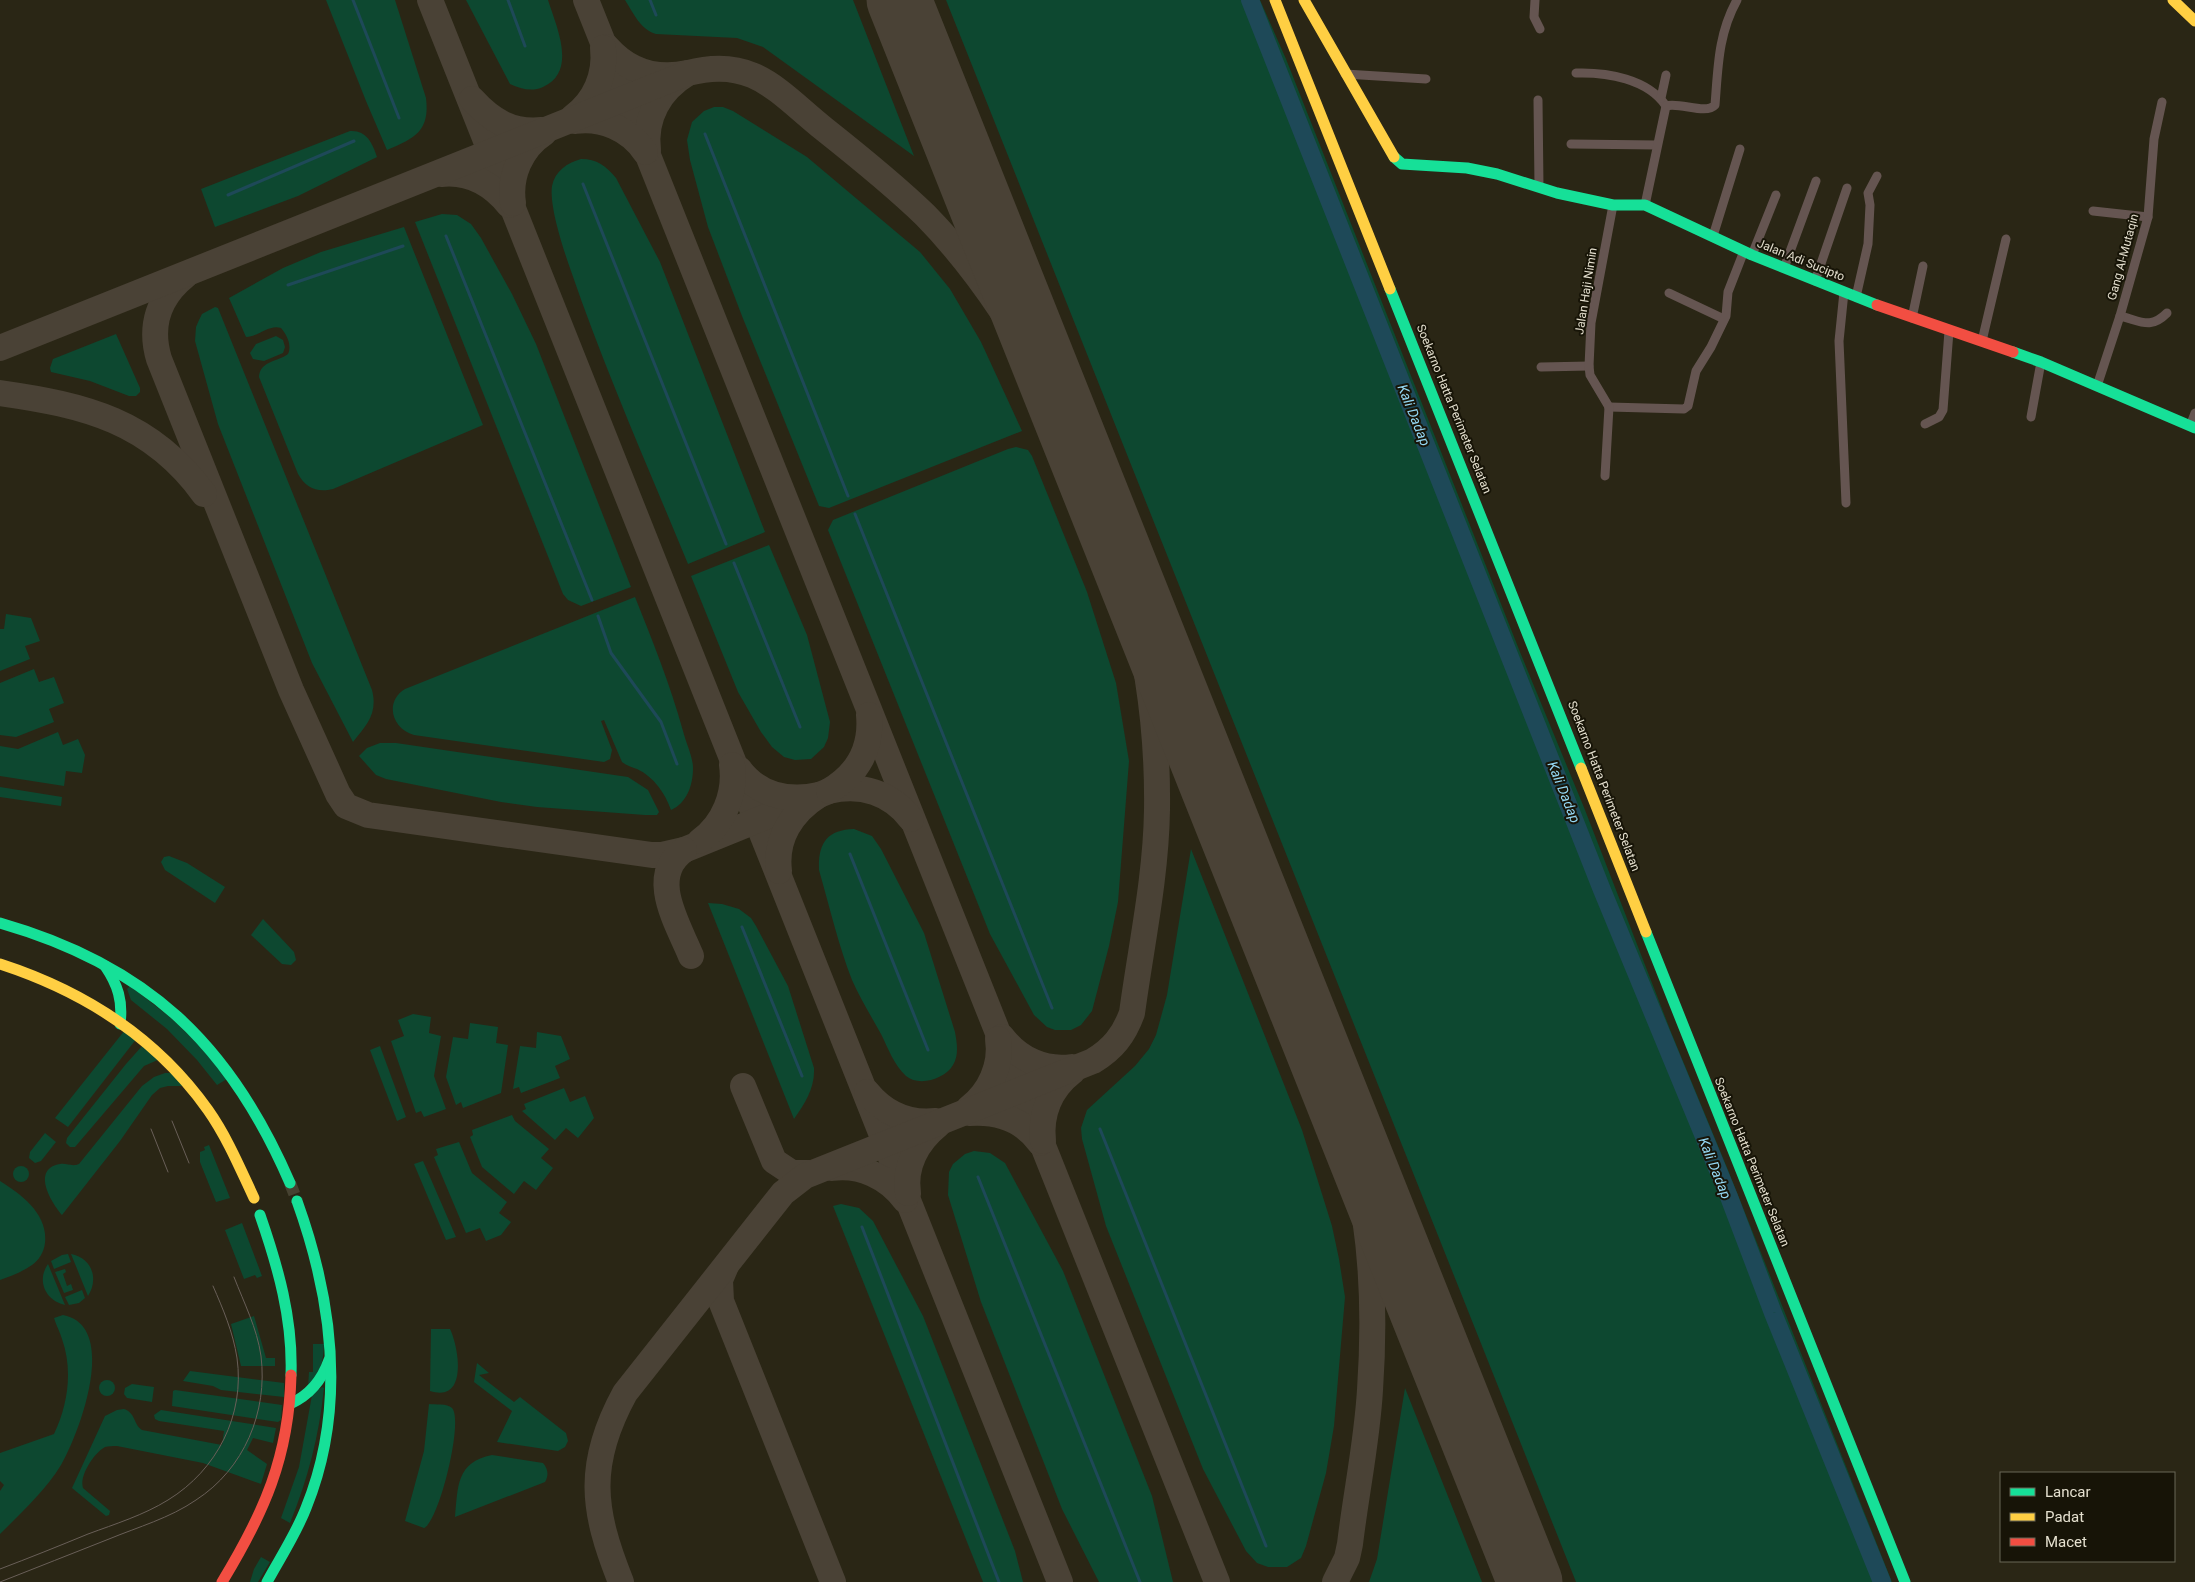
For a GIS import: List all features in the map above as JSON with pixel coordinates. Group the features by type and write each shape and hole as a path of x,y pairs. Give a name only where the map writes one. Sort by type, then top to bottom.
{"main road":[{"name":"Soekarno Hatta Perimeter Selatan","path":"1275,0 1905,1582"},
{"path":"1304,0 1345,74"},
{"path":"2173,0 2195,21"},
{"name":"Jalan Adi Sucipto","path":"1345,74 1391,154 1402,164 1475,170 1497,174 1557,193 1613,205 1645,205 1748,253 1815,281 1912,318 2041,362 2192,427"},
{"path":"0,923 44,936 102,962 125,976 168,1008 212,1050 249,1101 275,1149 290,1183"},
{"path":"102,962 115,981 121,996 122,1011 120,1024"},
{"path":"0,964 56,983 82,998 154,1050 192,1089 224,1137 254,1198"},
{"path":"266,1582 304,1515 319,1470 329,1420 332,1343 328,1304 320,1266 297,1201"},
{"path":"222,1582 254,1530 267,1500 284,1442 290,1404 292,1350 288,1311 276,1262 260,1215"},
{"path":"290,1404 311,1390 322,1377 328,1362 332,1343"}],"street":[{"path":"1534,0 1534,17 1540,29"},
{"path":"1666,106 1681,105 1707,110 1714,108 1722,39 1725,25 1737,0"},
{"path":"1576,73 1594,72 1640,84 1661,98 1666,106 1645,205"},
{"path":"1345,74 1426,79"},
{"path":"1661,98 1666,75"},
{"path":"1538,100 1539,188"},
{"name":"Gang Al-Mutaqin","path":"2097,386 2120,316 2148,217 2154,139 2162,102"},
{"path":"1571,144 1658,145"},
{"path":"1713,236 1740,149"},
{"path":"1856,297 1868,244 1870,205 1868,193 1877,176"},
{"path":"1784,268 1816,181"},
{"path":"1815,281 1847,188"},
{"path":"1604,476 1609,407 1687,408 1696,371 1711,347 1724,319 1728,292 1776,195"},
{"name":"Jalan Haji Nimin","path":"1609,407 1590,375 1589,366 1591,324 1613,205"},
{"path":"2093,211 2148,217"},
{"path":"1982,341 2006,239"},
{"path":"1912,318 1923,266"},
{"path":"1844,292 1839,341 1846,503"},
{"path":"1669,293 1724,319"},
{"path":"2120,316 2152,324 2158,322 2167,313"},
{"path":"1925,424 1939,417 1943,410 1949,331"},
{"path":"2031,417 2041,362"},
{"path":"1541,367 1589,366"},
{"path":"2192,427 2195,413"}],"green space":[{"path":"326,0 395,0 426,98 426,118 423,126 413,137 387,150"},
{"path":"466,0 548,0 562,47 560,70 554,80 543,87 531,90 510,84"},
{"path":"625,0 853,0 914,156 763,47 737,38 656,34 650,32 642,25"},
{"path":"946,0 1260,0 1286,59 1520,652 1585,810 1671,1032 1892,1582 1576,1582"},
{"path":"714,107 723,107 733,111 807,157 920,252 950,289 981,342 1022,431 829,508 819,506 708,227 690,160 687,140 692,122 704,111"},
{"path":"350,131 356,131 368,138 377,157 298,196 215,227 201,189"},
{"path":"581,159 592,160 601,164 616,178 660,262 765,532 688,564 598,345 558,229 553,205 552,186 562,168"},
{"path":"442,214 457,215 471,224 481,238 512,294 536,344 631,587 581,606 568,600 563,594 415,222"},
{"path":"404,227 483,425 333,489 317,490 308,486 298,474 259,377 262,368 288,354 289,344 287,337 281,328 277,327 246,337 229,298 283,268 321,252"},
{"path":"215,307 218,308 372,690 374,705 370,718 353,742 312,663 218,424 195,341 196,327 202,314"},
{"path":"116,334 140,388 140,392 136,396 129,396 90,381 51,372 50,368 53,359"},
{"path":"276,336 283,340 285,347 283,353 264,361 253,359 250,353 256,344"},
{"path":"1016,447 1028,450 1032,456 1087,592 1116,683 1129,761 1118,902 1109,946 1092,1011 1081,1025 1071,1030 1055,1030 1047,1027 1034,1015 990,934 828,530 833,520"},
{"path":"769,545 807,635 830,722 828,738 824,747 811,759 795,760 784,757 772,747 761,732 738,692 691,576"},
{"path":"635,597 667,680 693,764 692,781 688,793 677,807 671,810 666,798 649,776 622,762 604,720 601,721 612,750 610,759 604,762 414,735 406,732 396,721 393,715 394,701 398,694 405,689"},
{"path":"6,614 31,618 40,641 25,646 30,659 0,671 0,629 4,629"},
{"path":"34,669 39,682 54,677 64,703 49,709 54,722 16,737 0,735 0,683"},
{"path":"58,732 63,745 78,739 85,755 82,773 66,771 64,786 0,776 0,746 18,749"},
{"path":"380,743 396,743 628,777 648,790 659,812 657,815 645,815 537,807 501,802 386,779 376,775 359,756 367,748"},
{"path":"0,787 62,797 61,806 0,797"},
{"path":"854,829 872,836 881,849 924,933 955,1032 957,1045 957,1053 953,1065 938,1078 918,1081 906,1076 898,1067 855,987 843,954 819,870 819,861 823,845 831,835"},
{"path":"1191,849 1302,1130 1332,1226 1345,1297 1334,1426 1326,1473 1306,1546 1301,1558 1287,1567 1268,1567 1257,1563 1246,1551 1203,1469 1106,1226 1082,1139 1081,1128 1087,1110 1135,1066 1149,1049 1156,1035 1167,995"},
{"path":"169,856 187,863 225,887 215,903 165,870 161,862 164,857"},
{"path":"708,903 722,904 739,909 751,918 788,986 814,1068 811,1089 794,1119"},
{"path":"263,919 294,952 296,960 291,965 282,964 251,935"},
{"path":"130,986 171,1018 200,1046 227,1079 217,1085 197,1060 167,1029 131,1000 127,989"},
{"path":"413,1014 431,1017 429,1033 441,1036 434,1076 446,1109 424,1117 421,1111 416,1113 391,1041 404,1036 398,1020"},
{"path":"470,1023 498,1027 496,1043 508,1045 501,1093 463,1108 461,1102 456,1105 446,1077 453,1037 468,1039"},
{"path":"125,1030 137,1038 68,1127 55,1118"},
{"path":"537,1032 561,1036 570,1059 555,1066 560,1078 521,1093 519,1087 513,1089 520,1046 536,1048"},
{"path":"143,1045 160,1059 144,1066 75,1147 70,1147 66,1143 67,1138"},
{"path":"380,1046 406,1117 397,1121 370,1050"},
{"path":"165,1073 173,1073 184,1086 160,1088 152,1095 120,1141 62,1215 53,1202 46,1186 47,1172 51,1167 60,1164 79,1164 142,1086 154,1077"},
{"path":"564,1088 570,1102 585,1096 594,1118 578,1138 566,1128 555,1140 522,1111 526,1109 524,1104"},
{"path":"512,1115 515,1121 549,1149 541,1158 553,1168 536,1190 524,1181 514,1194 482,1167 470,1137 473,1135 472,1130"},
{"path":"45,1133 56,1142 41,1161 35,1163 29,1158 30,1152"},
{"path":"459,1142 472,1173 507,1202 499,1213 511,1222 501,1235 486,1241 480,1228 466,1233 434,1157 438,1155 436,1149"},
{"path":"209,1145 230,1198 216,1202 200,1162 200,1152"},
{"path":"974,1151 990,1153 1005,1163 1063,1271 1152,1496 1173,1582 1099,1582 1062,1509 981,1302 948,1195 949,1172 953,1164 965,1154"},
{"path":"423,1161 456,1237 446,1240 414,1164"},
{"path":"21,1166 29,1174 21,1182 13,1174"},
{"path":"0,1181 25,1199 38,1214 45,1233 45,1243 42,1253 35,1263 20,1272 0,1280"},
{"path":"841,1204 859,1208 873,1221 923,1316 1015,1551 1023,1582 983,1582 833,1206"},
{"path":"242,1223 262,1276 257,1278 255,1275 244,1279 225,1230"},
{"path":"68,1254 71,1262 54,1269 51,1261"},
{"path":"71,1254 84,1260 92,1270 93,1283 88,1296"},
{"path":"48,1264 65,1305 58,1303 48,1295 45,1289 43,1277"},
{"path":"65,1269 66,1272 63,1274 67,1286 71,1284 73,1290 64,1293 55,1272"},
{"path":"82,1290 85,1298 79,1303 69,1305 65,1297"},
{"path":"63,1315 80,1323 89,1339 92,1359 85,1407 69,1450 55,1475 33,1501 0,1534 0,1491 4,1485 0,1481 0,1453 54,1434 63,1411 68,1375 67,1363 62,1339 54,1318"},
{"path":"254,1316 266,1358 275,1358 275,1366 241,1366 231,1324"},
{"path":"431,1329 450,1329 456,1348 458,1372 455,1382 450,1389 442,1393 430,1391"},
{"path":"313,1344 324,1344 323,1357 319,1372 308,1387 309,1372 313,1372"},
{"path":"477,1363 489,1373 479,1375 514,1402 520,1397 566,1433 568,1441 565,1447 558,1451 497,1442 512,1411 474,1382"},
{"path":"190,1371 284,1383 284,1397 221,1390 213,1386 183,1381"},
{"path":"107,1380 113,1382 115,1388 113,1394 107,1396 101,1394 99,1388 101,1382"},
{"path":"132,1384 154,1387 152,1402 127,1398 124,1394 125,1388"},
{"path":"322,1387 324,1388 322,1406 312,1457 290,1523 281,1518 299,1467 312,1395"},
{"path":"1405,1388 1482,1582 1369,1582 1377,1559"},
{"path":"173,1391 282,1405 281,1420 278,1422 172,1406"},
{"path":"429,1404 450,1406 452,1408 455,1416 455,1431 443,1491 430,1522 424,1528 405,1521 424,1451"},
{"path":"124,1409 131,1413 142,1430 222,1445 224,1431 159,1421 155,1419 154,1415 161,1410 276,1428 273,1443 253,1438 247,1450 267,1464 261,1484 203,1463 117,1446 106,1447 92,1459 85,1471 82,1483 83,1488 110,1511 109,1515 106,1516 72,1488 105,1416"},
{"path":"492,1455 543,1463 547,1472 545,1482 455,1517 459,1486 465,1470 471,1463 480,1458"},
{"path":"261,1557 270,1562 258,1582 250,1582 254,1569"}],"waterway":[{"path":"353,0 399,118"},
{"path":"508,0 525,46"},
{"path":"650,0 656,15"},
{"name":"Kali Dadap","path":"1250,0 1602,890 1729,1197 1773,1313 1882,1582"},
{"path":"705,134 848,496"},
{"path":"228,195 354,141"},
{"path":"583,184 726,544"},
{"path":"446,236 592,600"},
{"path":"288,285 403,246"},
{"path":"855,514 1052,1008"},
{"path":"734,563 800,727"},
{"path":"598,616 611,653 661,722 677,764"},
{"path":"850,854 928,1050"},
{"path":"742,927 802,1076"},
{"path":"1100,1129 1266,1546"},
{"path":"978,1177 1140,1582"},
{"path":"862,1227 999,1582"}],"taxiway":[{"path":"430,0 1060,1582"},
{"path":"586,0 1217,1582"},
{"path":"607,47 624,63 644,72 665,75 688,73 669,88 656,105 649,126 648,150"},
{"path":"573,117 581,111 597,87 603,68 603,48"},
{"path":"0,348 688,73 711,69 730,69 747,73 763,80 777,90 875,170 925,215 966,262 1003,313 1067,421"},
{"path":"472,99 487,114 503,124 521,130 542,130"},
{"path":"575,121 595,121 614,126 631,137 645,152"},
{"path":"513,203 513,183 518,164 529,146 544,133"},
{"path":"441,174 461,175 479,180 495,191 509,205"},
{"path":"185,276 169,293 158,313 155,335 159,359 291,690 338,794 346,806 368,815 652,855 662,855 684,850 829,791 841,789 864,789 874,792 894,803 911,819"},
{"path":"0,393 88,411 139,433 162,449 184,469 204,494"},
{"path":"621,1582 611,1556 599,1509 599,1465 612,1419 625,1393 783,1193 805,1176 1093,1061 1112,1046 1129,1021 1132,1013 1148,912 1154,861 1157,810 1156,756 1151,702 1137,622 1124,574 1101,506"},
{"path":"829,791 848,777 861,759 868,738 869,715"},
{"path":"700,841 716,826 722,817 730,797 733,776 732,765"},
{"path":"739,769 755,785 774,794 796,798 819,795 801,809 787,827 780,848 778,859 779,871"},
{"path":"684,850 673,861 668,873 667,887 673,915 691,956"},
{"path":"1002,1037 1016,1052 1033,1062 1052,1067 1072,1067"},
{"path":"969,1108 983,1094 993,1077 998,1058 998,1039"},
{"path":"1324,1066 1349,1144 1362,1198 1369,1252 1372,1307 1372,1363 1364,1448 1347,1558 1335,1582"},
{"path":"1043,1141 1043,1121 1048,1103 1058,1086 1072,1072"},
{"path":"743,1086 774,1161 792,1173 811,1173"},
{"path":"867,1092 874,1100 898,1116 916,1121 936,1121"},
{"path":"969,1113 990,1113 1009,1118 1026,1128 1040,1143"},
{"path":"908,1193 907,1183 910,1164 918,1147 938,1125"},
{"path":"832,1168 853,1168 873,1174 890,1185 905,1200"},
{"path":"726,1266 720,1280 721,1301 833,1582"}],"runway":[{"path":"899,0 1530,1582"}],"tunnel":[{"path":"290,1183 297,1201"}],"tram line":[{"path":"172,1121 189,1163"},
{"path":"151,1129 168,1172"},
{"path":"0,1582 176,1512 213,1487 240,1456 256,1418 261,1398 262,1377 261,1356 256,1336 234,1277"},
{"path":"0,1569 149,1510 185,1488 201,1473 224,1439 232,1420 238,1379 237,1358 233,1339 213,1286"}],"traffic: fast":[{"path":"1394,157 1402,164 1467,168 1497,174 1557,193 1613,205 1645,205 1752,255 1877,305"},
{"path":"1390,289 1581,768"},
{"path":"2013,352 2041,362 2195,428"},
{"path":"0,923 52,941 99,962 141,987 178,1017 211,1051 240,1090 266,1134 290,1183"},
{"path":"1646,932 1905,1582"},
{"path":"105,966 119,994 121,1008 120,1024"},
{"path":"267,1582 302,1518 319,1470 327,1431 331,1393 326,1315 319,1277 297,1201"},
{"path":"260,1215 273,1254 287,1313 290,1334 291,1375"},
{"path":"290,1404 304,1396 314,1386 323,1374 329,1360"}],"traffic: slow":[{"path":"1275,0 1390,289"},
{"path":"1304,0 1394,157"},
{"path":"2173,0 2195,21"},
{"path":"1581,768 1646,932"},
{"path":"0,964 31,975 89,1003 142,1039 166,1061 188,1084 215,1120 254,1198"}],"traffic: jam":[{"path":"1877,305 2013,352"},
{"path":"222,1582 262,1508 271,1483 285,1432 291,1375"}]}
